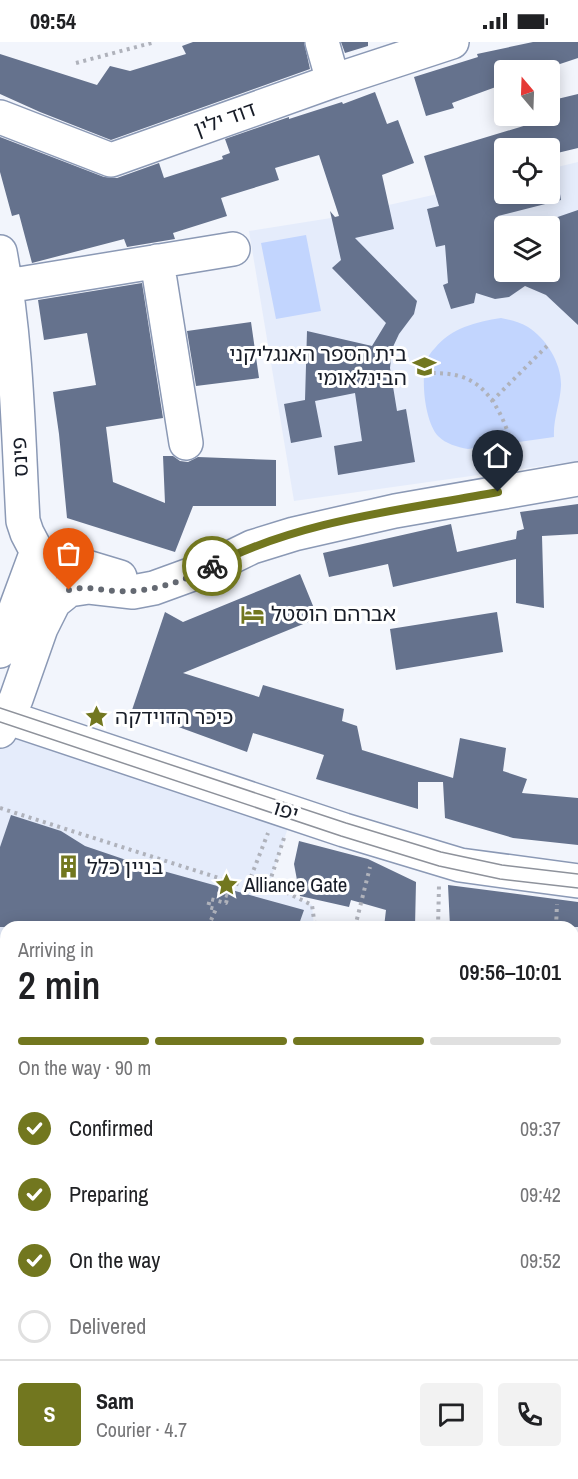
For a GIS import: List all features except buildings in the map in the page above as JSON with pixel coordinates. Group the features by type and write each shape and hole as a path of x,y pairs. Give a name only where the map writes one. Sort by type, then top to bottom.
{"street":[{"path":"322,42 333,81"},
{"name":"דוד ילין","path":"0,117 111,160 333,81 452,42"},
{"path":"7,286 233,249"},
{"name":"פינס","path":"0,252 7,286 17,404 23,521 0,651"},
{"path":"157,261 186,442"},
{"path":"41,628 54,602 69,590 89,587 133,592 175,582 252,547 294,534 395,511 578,479"},
{"path":"21,538 119,577 175,582"},
{"name":"פינס","path":"2,721 41,628 41,587 21,538"},
{"name":"יפו","path":"2,721 460,865 578,881"}],"path":[{"path":"76,63 155,42"},
{"path":"492,401 547,346"},
{"path":"425,373 462,376 480,387 503,418 515,454"},
{"path":"0,808 247,887 272,824"},
{"path":"285,836 268,884 312,904 314,921"},
{"path":"356,921 376,840"},
{"path":"438,921 440,859"},
{"path":"211,921 216,909 208,907 210,899 226,903 228,896 219,893 224,879"}],"shaded area":[{"name":"בית הספר האנגליקני הבינלאומי","path":"578,162 578,461 294,501 249,231 331,218 494,181 494,204 560,204 560,166"},
{"path":"306,235 321,311 276,319 261,243"},
{"path":"501,318 528,327 552,352 561,378 554,437 468,449 452,445 438,436 427,411 424,378 428,358 441,341 456,331 473,324"},
{"path":"4,723 293,813 269,884 312,905 313,921 0,921 0,734"}],"tram line":[{"path":"0,708 346,823 441,852 502,865 578,874"},
{"path":"0,722 341,836 439,866 500,879 578,888"}],"way so far":[{"path":"69,590 89,587 133,592 175,582 212,566"}],"place":[{"name":"בית הספר האנגליקני הבינלאומי","path":"425,366"},
{"name":"אברהם הוסטל","path":"253,614"},
{"name":"כיכר הדוידקה","path":"97,717"},
{"name":"בניין כלל","path":"69,867"},
{"name":"Alliance Gate","path":"226,885"}],"route":[{"path":"212,566 252,547 294,534 395,511 498,492"}]}
